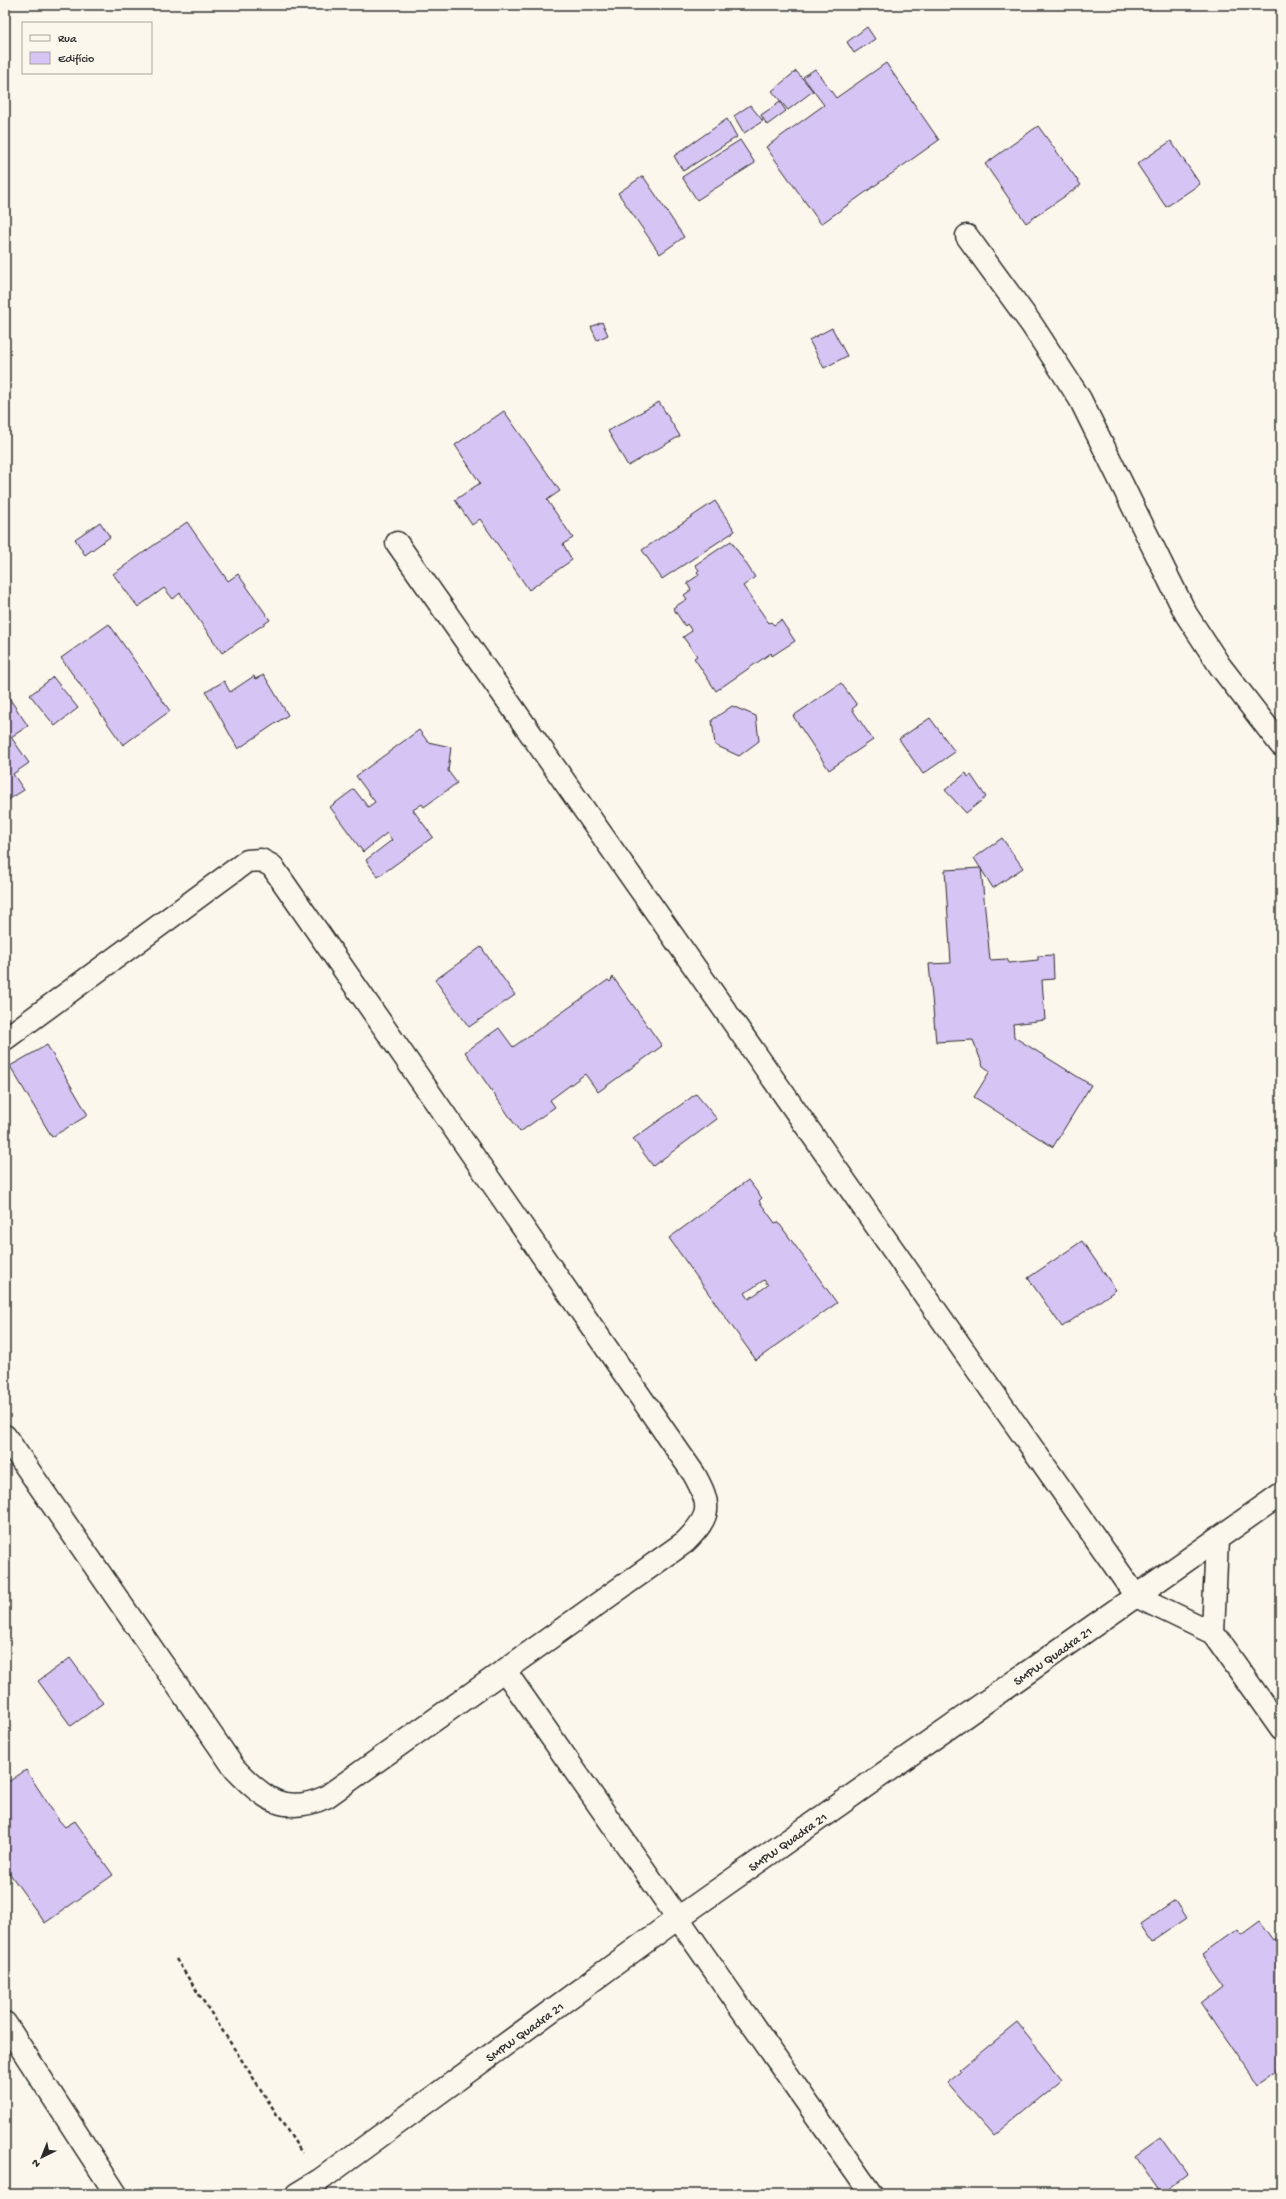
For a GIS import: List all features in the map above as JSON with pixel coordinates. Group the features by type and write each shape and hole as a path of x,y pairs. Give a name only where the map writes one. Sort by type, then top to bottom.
{"street":[{"path":"967,236 1032,325 1080,399 1186,614 1220,666 1281,745"},
{"path":"398,543 1136,1596 1213,1633 1281,1730"},
{"path":"5,1038 247,861 261,860 272,866 685,1461 705,1494 707,1510 701,1526 685,1542 505,1671 326,1797 310,1804 291,1805 272,1800 256,1791 235,1769 5,1436"},
{"name":"SMPW Quadra 21","path":"298,2194 320,2180 678,1918 1281,1494"},
{"path":"1213,1633 1217,1539"},
{"path":"505,1671 871,2194"},
{"path":"5,2023 116,2194"}],"path":[{"path":"176,1959 320,2180"}],"building":[{"path":"867,27 875,39 854,53 847,42"},
{"path":"886,63 939,140 821,224 766,147 824,105 803,77 815,69 836,98"},
{"path":"796,71 813,91 788,110 772,91"},
{"path":"780,102 786,111 767,125 761,115"},
{"path":"750,105 763,121 744,133 734,116"},
{"path":"727,119 737,137 683,171 674,156"},
{"path":"1038,126 1081,185 1026,223 985,164"},
{"path":"740,140 755,163 697,200 682,177"},
{"path":"1171,141 1200,184 1166,207 1137,164"},
{"path":"643,176 684,237 660,254 618,193"},
{"path":"602,322 608,335 597,340 591,327"},
{"path":"832,328 847,356 824,368 809,340"},
{"path":"659,402 680,436 628,466 608,431"},
{"path":"504,411 560,491 547,500 573,538 563,544 572,560 529,590 480,519 472,525 455,500 480,483 455,445"},
{"path":"715,501 735,531 662,579 642,550"},
{"path":"100,522 110,537 85,555 75,539"},
{"path":"187,522 228,581 238,574 270,620 222,653 180,593 173,599 164,588 138,607 113,574"},
{"path":"731,541 755,577 743,586 769,623 771,622 774,625 781,620 795,641 772,656 771,653 716,691 694,658 697,656 683,637 692,631 687,624 685,626 673,608 687,599 684,595 691,590 687,583 699,575 697,572 699,570 695,565"},
{"path":"109,624 170,711 123,745 61,658"},
{"path":"264,675 288,715 238,749 206,692 224,681 230,692 254,676 255,679"},
{"path":"53,677 78,708 55,726 30,695"},
{"path":"841,683 857,705 852,709 873,740 829,770 793,716"},
{"path":"5,692 28,726 11,737 29,763 13,774 24,790 5,802"},
{"path":"732,706 756,716 759,741 739,756 715,745 712,720"},
{"path":"930,718 955,752 923,774 899,739"},
{"path":"419,730 428,742 451,747 448,771 457,783 424,807 422,804 413,810 433,837 378,877 366,860 392,840 387,833 363,852 330,807 354,789 368,807 375,802 356,776"},
{"path":"966,773 968,777 971,775 986,797 966,813 945,790"},
{"path":"1002,838 1023,868 993,888 974,858"},
{"path":"981,868 990,960 1007,959 1009,963 1038,960 1038,956 1053,955 1054,979 1042,980 1045,1020 1013,1024 1014,1037 1091,1085 1053,1147 974,1097 990,1071 983,1066 973,1040 936,1042 929,964 951,963 945,870"},
{"path":"481,947 515,995 469,1027 435,980"},
{"path":"613,977 662,1046 598,1092 585,1074 550,1100 555,1107 520,1132 465,1052 499,1028 513,1047 608,980 610,982"},
{"path":"47,1045 88,1115 52,1137 10,1066"},
{"path":"696,1094 717,1119 653,1166 633,1139"},
{"path":"748,1180 762,1198 759,1201 775,1223 778,1222 837,1303 756,1360 669,1238","holes":["764,1280 768,1285 749,1299 745,1293"]},
{"path":"1082,1241 1116,1290 1062,1327 1028,1278"},
{"path":"70,1658 103,1703 71,1726 38,1681"},
{"path":"26,1770 58,1819 65,1827 75,1821 113,1875 45,1923 5,1867 5,1784"},
{"path":"1175,1901 1186,1918 1151,1942 1140,1925"},
{"path":"1260,1921 1274,1940 1281,1935 1281,2068 1256,2084 1201,2003 1224,1985 1203,1955 1238,1930 1241,1935"},
{"path":"1017,2023 1062,2079 993,2136 947,2083 961,2072 959,2070"},
{"path":"1161,2139 1187,2175 1162,2194 1136,2157"}]}
